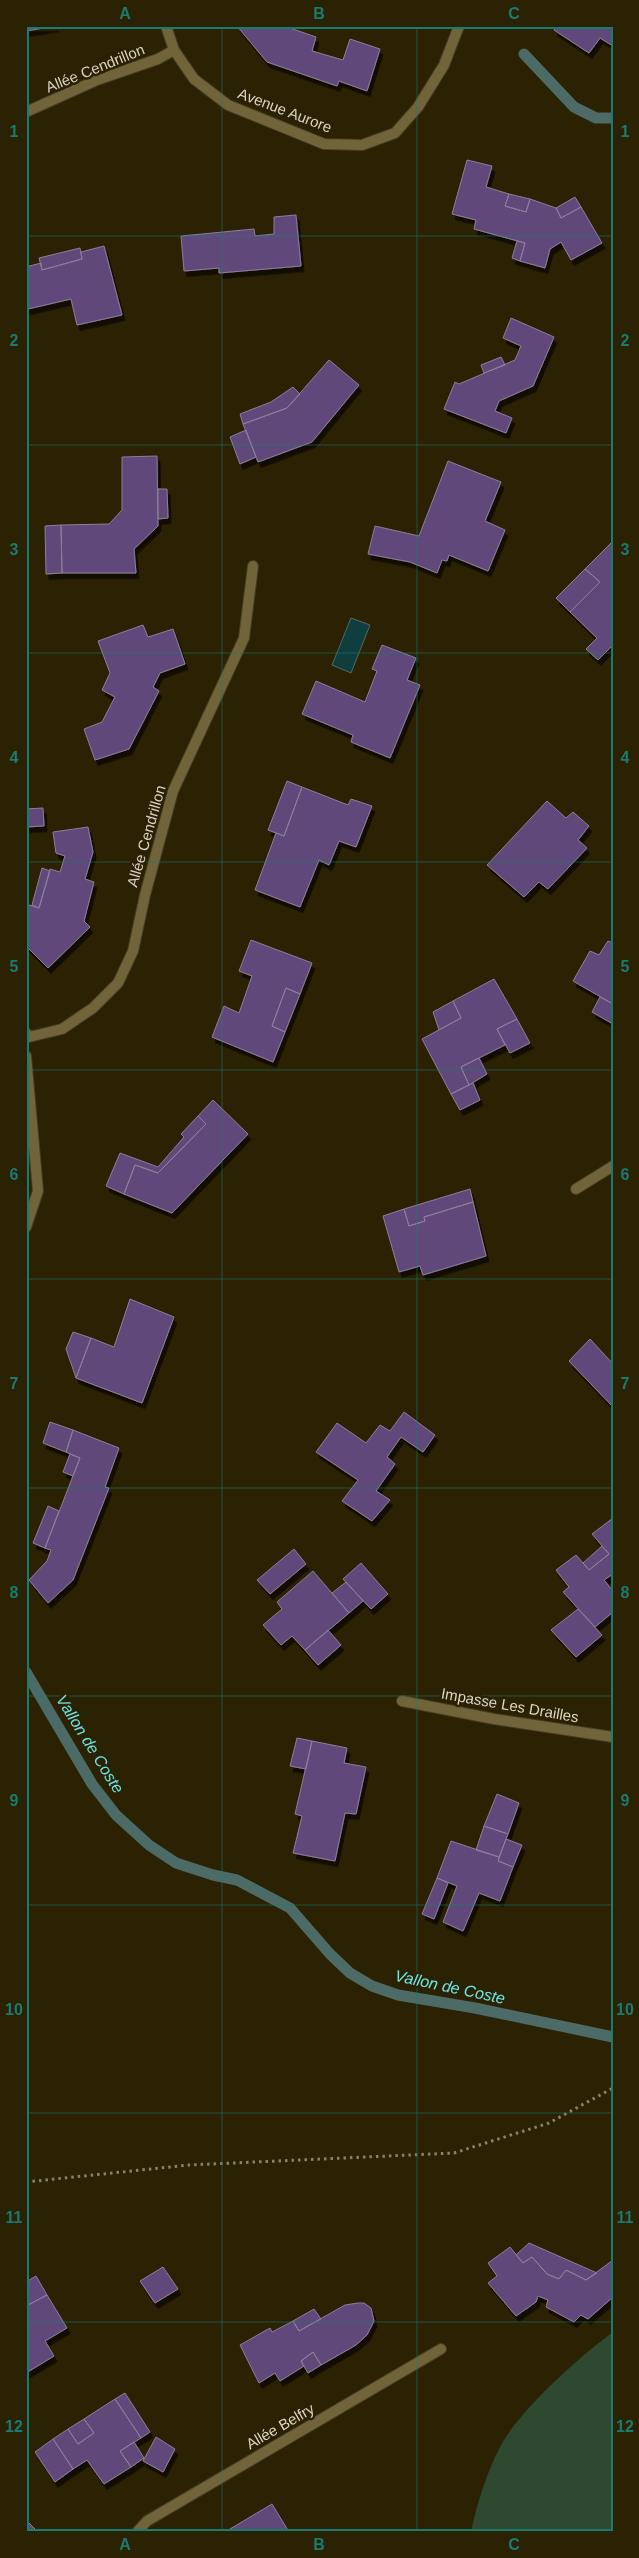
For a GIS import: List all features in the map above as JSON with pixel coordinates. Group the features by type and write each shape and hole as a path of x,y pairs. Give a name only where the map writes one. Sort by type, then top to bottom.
{"street":[{"name":"Avenue Aurore","path":"166,26 174,50 194,79 228,105 324,144 362,145 395,133 418,107 444,65 459,26"},
{"name":"Allée Cendrillon","path":"26,112 97,80 158,59 174,50"},
{"name":"Allée Cendrillon","path":"28,1035 62,1029 93,1008 118,983 133,951 145,896 173,791 244,638 252,566"},
{"path":"26,1049 28,1035"},
{"path":"26,1056 38,1191 26,1227"},
{"path":"576,1189 613,1166"},
{"name":"Impasse Les Drailles","path":"402,1700 494,1719 613,1736"},
{"name":"Allée Belfry","path":"137,2532 147,2521 441,2349"}],"path":[{"path":"26,2182 189,2164 454,2153 549,2123 613,2088"}],"green space":[{"path":"613,2332 613,2532 471,2532 486,2479 507,2435 519,2419 550,2386"}],"water":[{"path":"351,618 370,625 351,673 332,665"}],"building":[{"path":"26,26 56,26 26,31"},
{"path":"237,26 284,26 316,37 312,51 343,60 350,39 380,49 367,91 339,81 337,86 267,62"},
{"path":"557,26 613,26 613,46 600,38 589,53 554,30"},
{"path":"467,160 492,166 486,187 509,194 505,206 526,212 530,199 556,208 561,218 581,207 602,243 571,260 561,242 550,249 545,268 520,261 525,243 474,229 476,220 452,214"},
{"path":"509,194 530,199 526,212 505,206"},
{"path":"575,197 581,207 561,218 556,208"},
{"path":"296,215 301,266 219,273 219,268 184,271 181,236 254,229 255,236 274,234 274,217"},
{"path":"517,241 525,243 520,261 512,258"},
{"path":"104,246 122,315 77,325 71,299 26,308 26,267 41,263 42,270 82,259 81,252"},
{"path":"80,248 82,259 42,270 39,258"},
{"path":"511,318 554,337 533,386 499,401 495,411 512,418 506,433 444,409 455,382 459,384 515,360 521,346 503,338"},
{"path":"501,357 505,365 484,373 481,365"},
{"path":"329,360 359,385 312,442 258,462 243,424 287,408"},
{"path":"293,387 300,394 287,408 243,424 240,414 271,402"},
{"path":"246,430 256,457 240,464 230,437"},
{"path":"157,456 158,526 134,549 136,573 62,573 61,525 109,524 122,510 122,457"},
{"path":"448,461 501,482 485,521 505,530 488,571 449,555 447,561 442,560 437,573 410,562 368,554 375,526 419,536"},
{"path":"158,489 167,489 168,518 158,519"},
{"path":"61,525 62,573 46,574 45,526"},
{"path":"613,541 613,645 598,660 586,649 597,638 570,612 600,582 585,569"},
{"path":"585,569 600,582 570,612 556,598"},
{"path":"143,625 148,637 173,629 185,664 160,673 153,687 159,691 129,749 95,760 84,729 102,722 115,697 102,690 110,673 98,641"},
{"path":"382,645 416,658 407,680 420,685 390,758 351,742 353,735 302,714 316,681 365,702 377,671 372,669"},
{"path":"287,781 302,787 284,836 268,830"},
{"path":"302,787 348,805 351,799 372,806 356,847 339,841 329,865 319,860 300,907 255,890 276,833 284,836"},
{"path":"547,801 566,818 573,812 589,826 578,840 587,848 548,889 539,882 524,897 487,865"},
{"path":"43,808 44,826 26,827 26,809"},
{"path":"88,827 93,852 85,879 94,882 84,921 90,927 48,968 26,946 26,908 29,905 39,908 50,869 60,872 65,856 56,853 53,832"},
{"path":"42,868 50,871 39,908 32,905"},
{"path":"251,940 312,963 300,994 286,988 272,1026 285,1032 273,1062 212,1037 224,1006 239,1013 252,976 239,971"},
{"path":"608,941 613,943 613,1004 573,981 590,951 599,955"},
{"path":"494,979 517,1019 497,1029 505,1045 461,1067 469,1085 451,1094 422,1039 461,1018 453,1001"},
{"path":"286,988 300,994 285,1032 272,1026"},
{"path":"600,997 613,1004 613,1024 592,1012"},
{"path":"453,1001 461,1018 439,1030 433,1012"},
{"path":"517,1019 530,1043 510,1053 497,1029"},
{"path":"479,1058 487,1074 469,1085 461,1067"},
{"path":"473,1083 480,1100 460,1110 451,1094"},
{"path":"213,1100 248,1134 172,1213 124,1194 135,1165 158,1173 206,1124 198,1116"},
{"path":"198,1116 206,1124 158,1173 135,1165 124,1194 106,1186 120,1153 158,1167 184,1137 181,1134"},
{"path":"470,1189 473,1202 424,1217 425,1221 409,1226 404,1209"},
{"path":"473,1202 486,1256 423,1275 420,1266 399,1272 383,1216 404,1209 409,1226 425,1221 424,1217"},
{"path":"130,1299 174,1317 142,1403 76,1378 91,1338 114,1347"},
{"path":"73,1332 91,1338 76,1378 66,1349"},
{"path":"590,1339 613,1364 613,1407 569,1361"},
{"path":"404,1412 435,1435 423,1452 401,1437 387,1457 395,1464 376,1491 390,1500 372,1521 342,1501 358,1480 316,1452 337,1423 366,1443 380,1425 390,1431"},
{"path":"50,1422 73,1430 66,1452 43,1443"},
{"path":"73,1430 119,1448 105,1487 109,1488 73,1580 48,1603 29,1580 47,1561 51,1550 45,1548 80,1458 66,1452"},
{"path":"70,1454 80,1458 73,1476 63,1472"},
{"path":"48,1506 59,1511 45,1548 33,1543"},
{"path":"613,1518 613,1574 604,1580 613,1591 613,1612 595,1627 563,1592 569,1587 556,1570 576,1555 589,1570 609,1554 592,1534"},
{"path":"602,1546 609,1554 589,1570 583,1563"},
{"path":"294,1549 306,1564 270,1594 257,1580"},
{"path":"361,1563 388,1594 371,1609 343,1579"},
{"path":"313,1571 349,1613 305,1650 292,1636 281,1645 263,1625 282,1609 277,1602"},
{"path":"346,1582 363,1601 349,1613 332,1593"},
{"path":"578,1609 602,1635 576,1657 551,1630"},
{"path":"328,1630 341,1645 318,1665 305,1650"},
{"path":"297,1738 312,1741 306,1769 290,1766"},
{"path":"312,1741 347,1748 344,1763 366,1767 356,1814 345,1813 335,1861 293,1853 302,1816 295,1814"},
{"path":"497,1794 519,1803 508,1834 484,1826"},
{"path":"484,1826 508,1834 499,1857 476,1850"},
{"path":"506,1839 522,1845 513,1867 498,1861"},
{"path":"451,1841 499,1857 498,1861 513,1867 500,1901 479,1893 463,1931 443,1922 457,1886 437,1878"},
{"path":"437,1878 448,1883 434,1919 422,1914"},
{"path":"529,2243 597,2273 586,2280 566,2270 559,2279 547,2274 532,2257 523,2263 516,2255"},
{"path":"510,2247 523,2263 532,2257 547,2274 559,2279 566,2270 586,2280 613,2260 613,2297 588,2319 581,2315 574,2322 546,2307 548,2300 538,2296 536,2302 516,2316 488,2283 497,2276 488,2263"},
{"path":"163,2267 178,2289 155,2303 140,2281"},
{"path":"36,2276 47,2295 26,2306 26,2282"},
{"path":"47,2295 67,2328 45,2341 54,2356 26,2373 26,2306"},
{"path":"364,2303 371,2308 374,2321 367,2335 356,2345 321,2365 313,2352 301,2361 304,2366 280,2381 275,2373 259,2383 240,2345 270,2328 272,2332 293,2321 299,2331 345,2305"},
{"path":"314,2309 321,2319 299,2331 293,2321"},
{"path":"313,2352 321,2365 308,2373 301,2361"},
{"path":"125,2393 150,2432 141,2438 115,2399"},
{"path":"115,2399 141,2438 120,2451 131,2467 104,2484 87,2460 73,2469 53,2439 68,2429 78,2444 94,2433 84,2419"},
{"path":"84,2419 94,2433 78,2444 68,2429"},
{"path":"156,2437 175,2449 163,2472 143,2461"},
{"path":"53,2439 73,2469 55,2482 35,2452"},
{"path":"134,2442 144,2458 131,2467 120,2451"},
{"path":"272,2504 289,2532 225,2532"},
{"path":"26,2520 38,2532 26,2532"}],"waterway":[{"path":"524,54 574,107 596,118 613,118"},
{"name":"Vallon de Coste","path":"26,1672 92,1784 116,1815 149,1845 176,1863 213,1875 237,1880 290,1908 330,1954 350,1973 372,1986 398,1995 475,2008 613,2037"}]}
